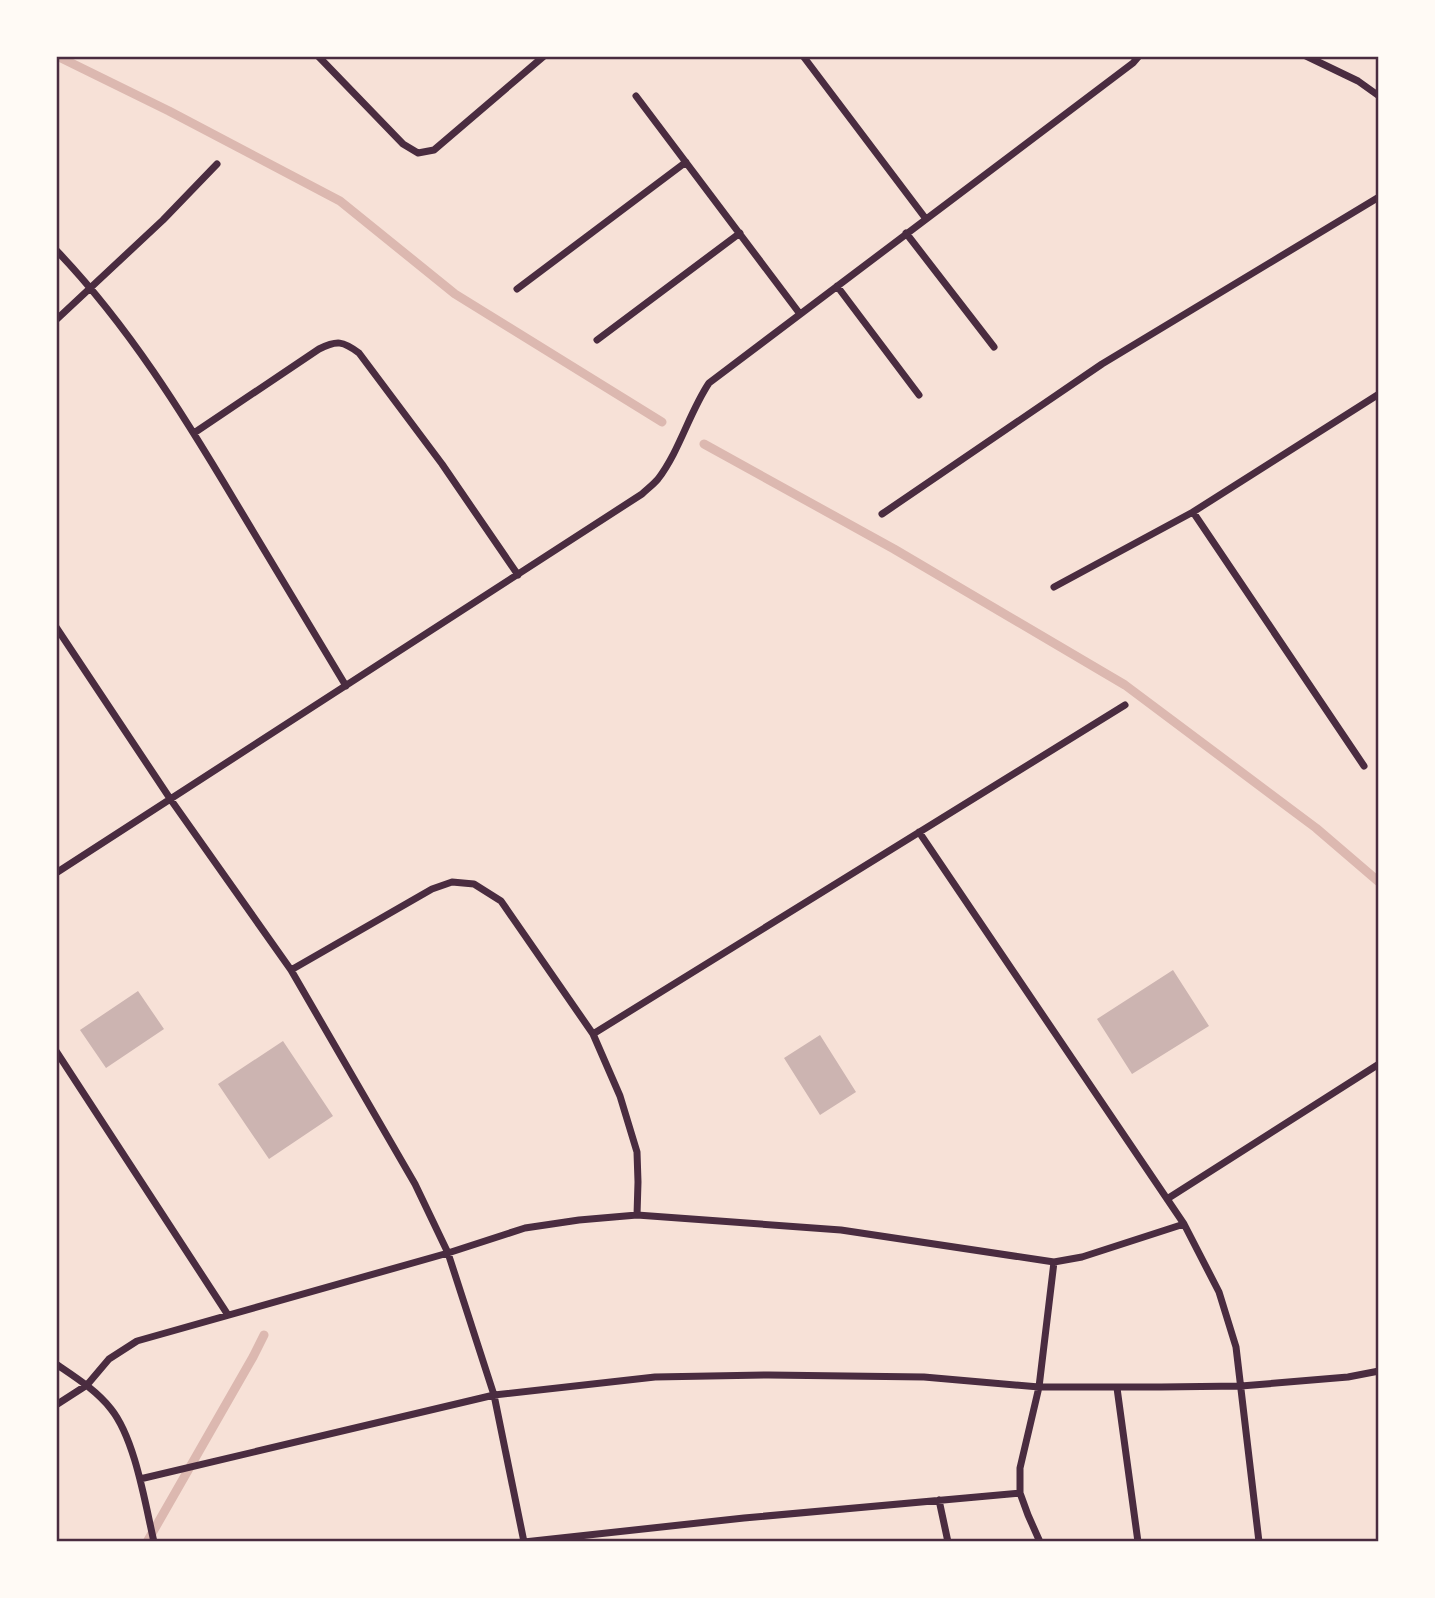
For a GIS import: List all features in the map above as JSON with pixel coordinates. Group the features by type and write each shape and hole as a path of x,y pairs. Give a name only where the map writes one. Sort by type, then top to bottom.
{"street":[{"path":"318,56 403,144 418,153 434,150 544,56"},
{"path":"803,56 926,219"},
{"path":"56,873 642,494 656,481 667,465 698,399 709,383 1139,56"},
{"path":"1307,56 1358,81 1379,96"},
{"path":"636,96 800,314"},
{"path":"517,289 686,162"},
{"path":"56,320 163,220 217,164"},
{"path":"882,514 1102,364 1379,197"},
{"path":"597,340 740,233"},
{"path":"906,233 994,347"},
{"path":"56,250 90,288 141,354 194,433 346,686"},
{"path":"837,286 919,395"},
{"path":"194,433 319,349 332,343 347,344 359,353 442,464 517,575"},
{"path":"1054,587 1193,512 1379,394"},
{"path":"1193,512 1364,766"},
{"path":"56,627 170,800 291,970 415,1184 448,1253 494,1395 524,1542 744,1518 1020,1493"},
{"path":"593,1034 1125,705"},
{"path":"919,832 1184,1224 1219,1292 1236,1347 1259,1542"},
{"path":"291,970 432,889 452,882 474,884 501,901 593,1034 620,1096 636,1152 637,1215"},
{"path":"56,1051 228,1315"},
{"path":"1167,1199 1379,1064"},
{"path":"56,1405 87,1385 109,1359 137,1341 448,1253 525,1228 637,1215 841,1230 1054,1262 1082,1258 1184,1224"},
{"path":"1040,1542 1020,1493 1020,1468 1038,1387 1054,1262"},
{"path":"56,1364 87,1385 110,1408 123,1427 140,1479 154,1542"},
{"path":"140,1479 494,1395 655,1377 924,1377 1038,1387 1241,1387 1348,1377 1379,1371"},
{"path":"1117,1388 1138,1542"},
{"path":"939,1500 948,1542"}],"building":[{"path":"1173,970 1209,1026 1132,1074 1097,1019"},
{"path":"138,991 164,1029 106,1068 80,1030"},
{"path":"820,1035 856,1092 820,1115 784,1058"},
{"path":"283,1041 333,1116 269,1159 218,1084"}],"waterway":[{"path":"57,56 169,111 340,201 455,294 662,422"},
{"path":"704,444 894,549 1125,685 1316,828 1379,882"},
{"path":"147,1542 264,1335"}]}
